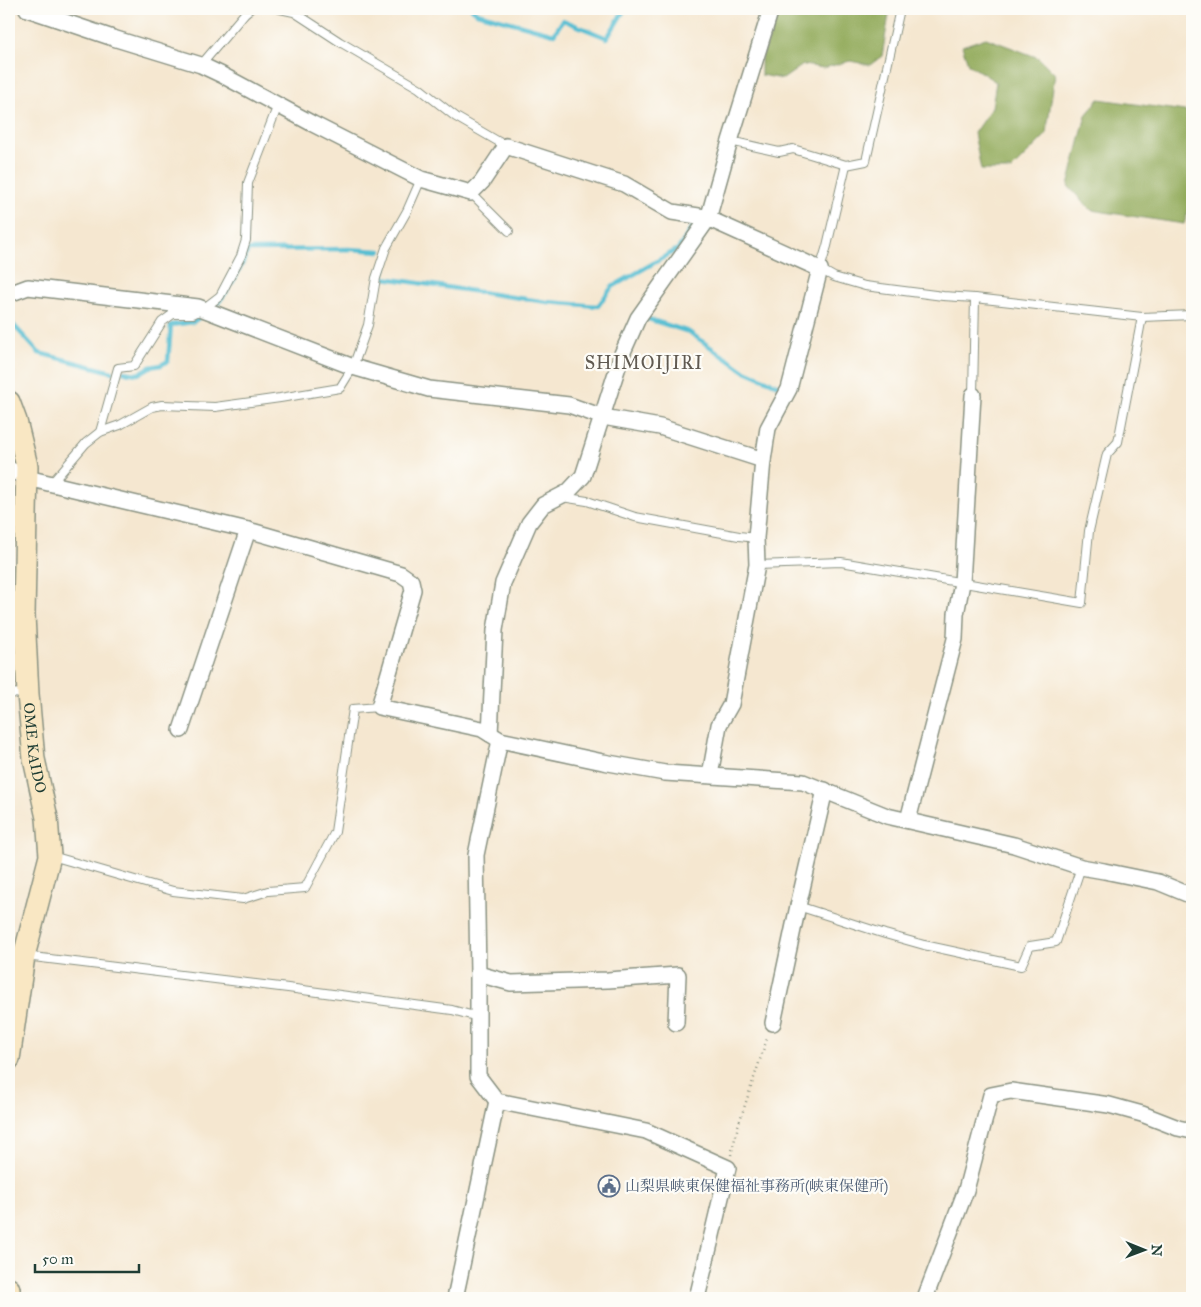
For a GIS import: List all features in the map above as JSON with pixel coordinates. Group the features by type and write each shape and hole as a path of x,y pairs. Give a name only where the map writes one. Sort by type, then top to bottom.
{"main road":[{"name":"OME KAIDO","path":"9,402 16,421 27,466 18,474 24,615 18,693 47,818 50,844 50,856 24,956 9,1059"},
{"path":"9,1289 9,1298"}],"street":[{"path":"27,9 201,65 421,179 471,193 482,182 506,146 624,184 672,212 707,218 820,269 789,388 768,428 763,460 756,538 757,565 731,704 719,725 710,775"},
{"path":"696,1298 728,1168 646,1131 497,1101 478,1076 476,855 495,737 495,630 504,582 529,523 543,505 568,492 583,476 622,354 638,318 707,218 771,9"},
{"path":"9,294 28,287 198,307 353,367 429,389 569,405 603,417 660,427 763,460"},
{"path":"908,820 955,639 956,614 962,583 973,395"},
{"path":"18,474 51,484 248,530 401,574 411,581 413,590 379,707 482,729 495,737 604,762 656,771 803,782 887,816 1014,845 1081,868 1158,882 1192,896"},
{"path":"181,730 248,530"},
{"path":"772,1023 825,790"},
{"path":"478,974 511,983 608,980 678,975 676,1024"},
{"path":"925,1298 966,1190 991,1095 1011,1091 1109,1105 1192,1131"},
{"path":"455,1298 497,1101"}],"lane":[{"path":"201,65 250,9"},
{"path":"280,9 294,12 340,42 419,88 456,117 506,146"},
{"path":"730,141 779,152 793,149 846,165 866,161 900,9"},
{"path":"100,432 118,368 134,366 162,322 172,314 193,314 220,296 241,256 246,240 248,182 278,105"},
{"path":"846,165 820,269 834,277 866,286 943,296 1142,317 1192,316"},
{"path":"51,484 86,444 100,432 120,425 152,407 162,405 215,407 340,388 353,367 368,325 376,278 386,248 407,211 421,179"},
{"path":"471,193 509,231"},
{"path":"973,395 975,298"},
{"path":"757,565 841,562 1082,603 1089,531 1107,454 1118,442 1142,317"},
{"path":"559,497 587,501 635,517 756,538"},
{"path":"50,856 173,891 243,899 268,891 305,888 335,832 353,709 379,707"},
{"path":"798,906 916,943 1021,966 1030,946 1056,942 1081,868"},
{"path":"24,956 452,1010 478,1017"}],"path":[{"path":"728,1168 738,1126 772,1023"}],"green space":[{"path":"781,9 890,9 882,56 870,65 850,61 824,68 803,65 783,79 761,75 761,59"},
{"path":"986,38 1039,58 1055,74 1046,135 1011,170 981,170 974,133 992,107 996,82 968,64 962,46"},
{"path":"1099,99 1192,112 1192,197 1184,224 1091,210 1068,186 1086,115"}],"waterway":[{"path":"472,9 477,13 554,34 563,20 607,38 625,9"},
{"path":"388,256 382,278 547,302 598,306 612,287 678,249 698,219"},
{"path":"218,303 235,278 248,250 349,249 380,251"},
{"path":"124,372 138,374 150,367 161,365 168,361 171,325 193,322 203,315"},
{"path":"642,317 689,332 743,370 780,386"},
{"path":"9,320 39,353 112,372"}],"place":[{"name":"山梨県峡東保健福祉事務所(峡東保健所)","path":"609,1186"}],"district":[{"name":"SHIMOIJIRI","path":"644,363"}]}
